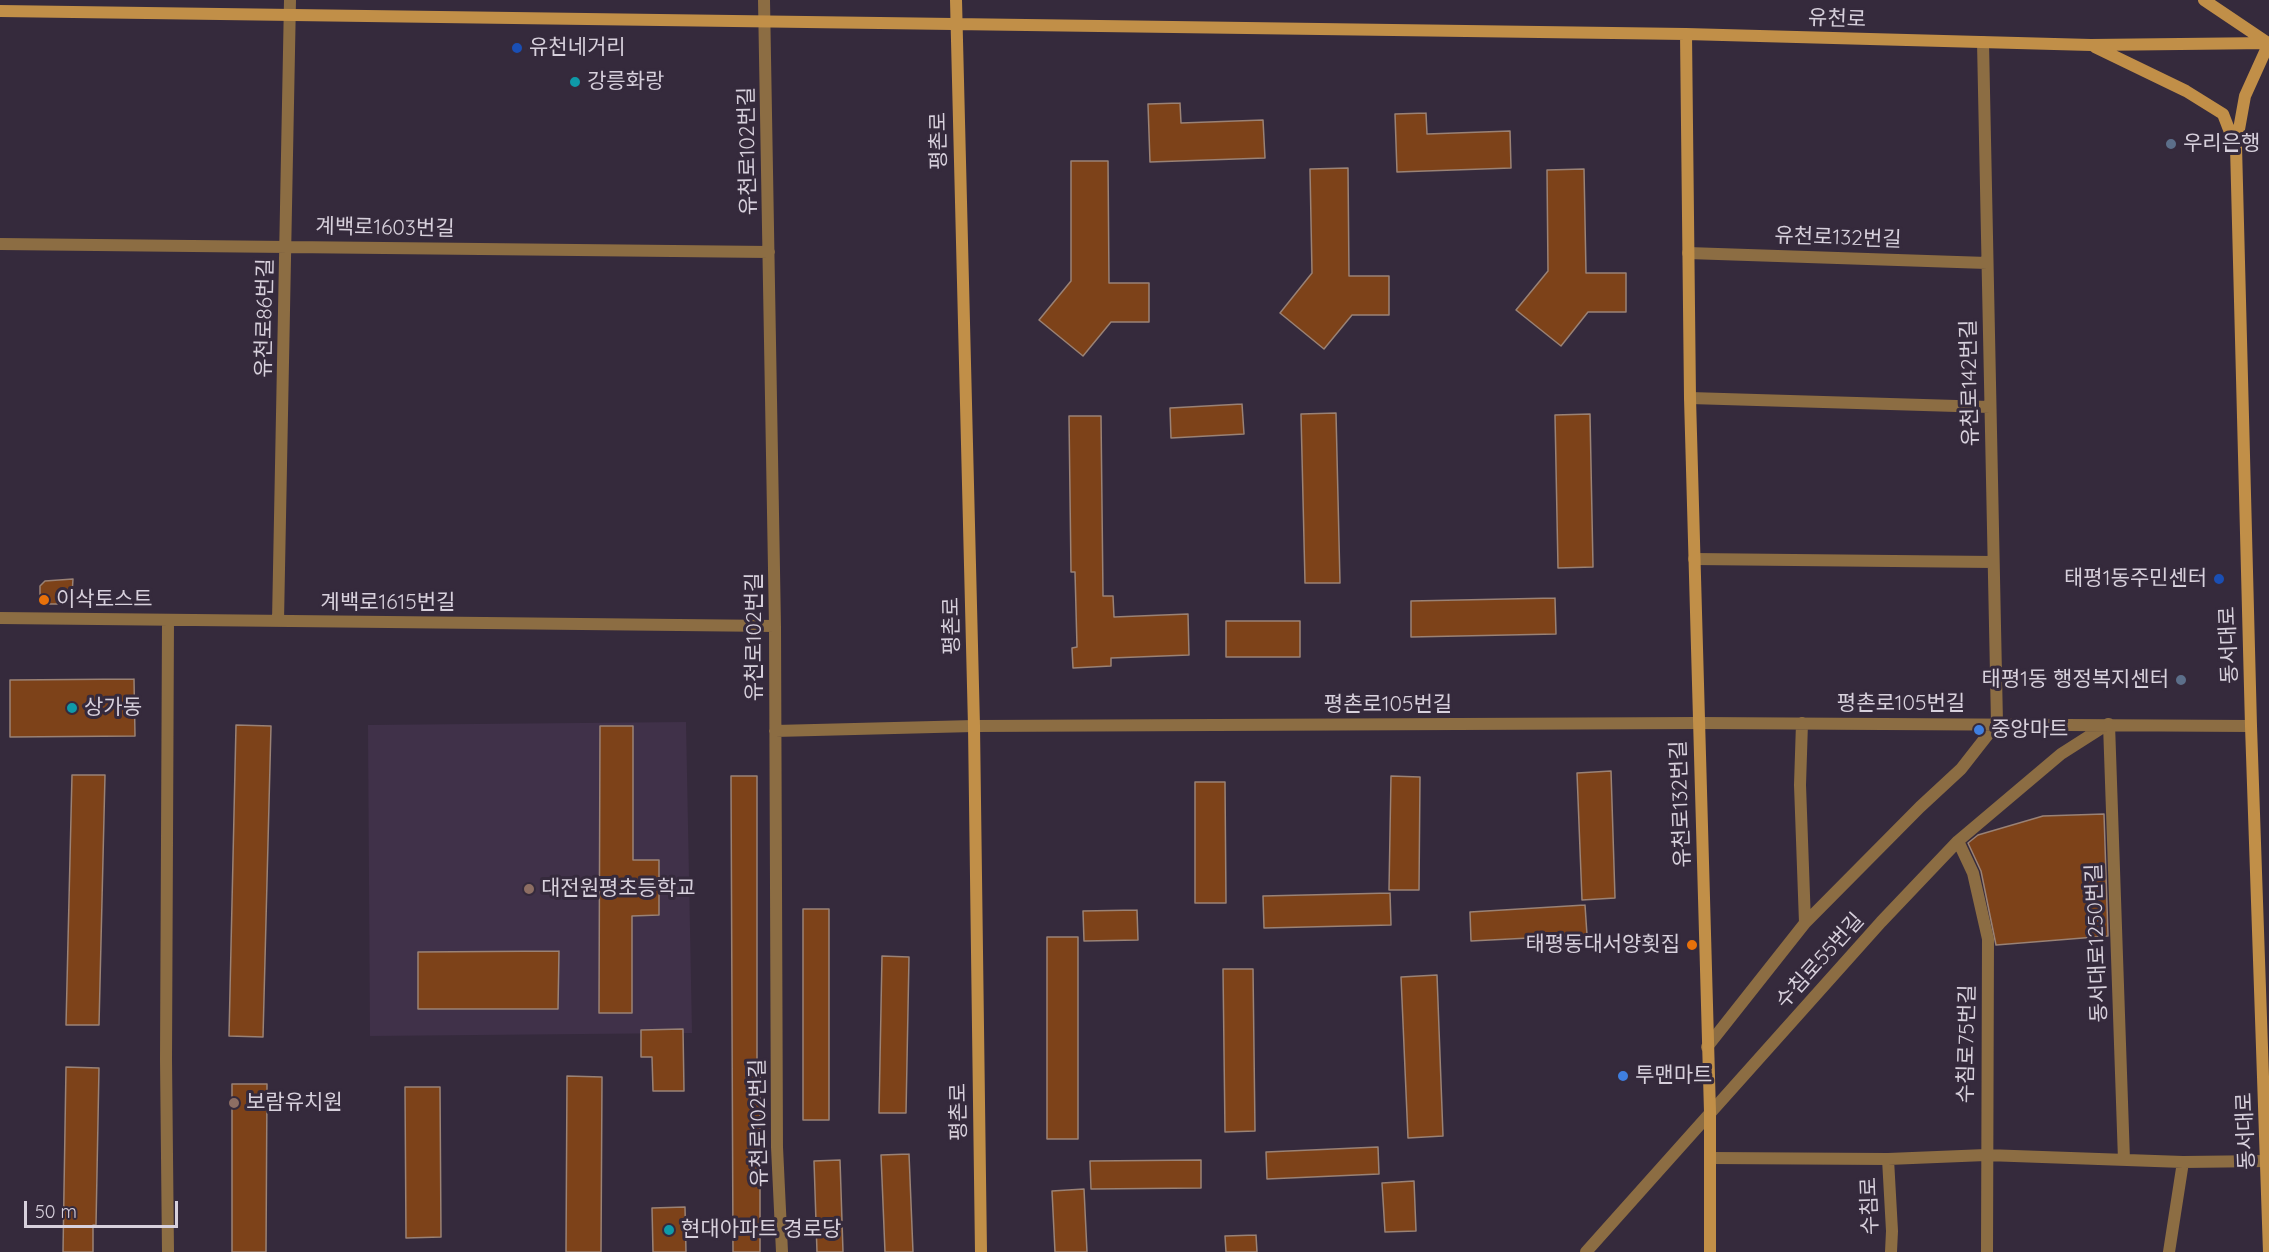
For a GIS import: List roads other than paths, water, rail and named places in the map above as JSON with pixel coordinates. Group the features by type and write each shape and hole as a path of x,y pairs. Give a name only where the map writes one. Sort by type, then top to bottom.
{"main road":[{"name":"평촌로","path":"956,0 974,726 981,1252"},
{"path":"2204,0 2269,43"},
{"name":"유천로","path":"0,11 956,26 1686,34 2091,45 2269,43"},
{"name":"유천로132번길","path":"1686,34 1690,398 1710,1112 1710,1252"},
{"name":"동서대로","path":"2269,43 2245,96 2236,146 2251,726 2269,1252"},
{"path":"2091,45 2186,91 2223,114 2236,146"}],"street":[{"name":"유천로86번길","path":"278,621 290,0"},
{"name":"유천로102번길","path":"764,0 776,626 777,1147 782,1252"},
{"name":"유천로142번길","path":"1983,42 1997,723"},
{"name":"계백로1603번길","path":"0,244 769,252"},
{"name":"유천로132번길","path":"1689,253 1987,263"},
{"path":"1690,398 1990,407"},
{"path":"1694,559 1994,562"},
{"name":"계백로1615번길","path":"0,618 776,626"},
{"path":"168,620 165,1059 168,1252"},
{"name":"평촌로105번길","path":"775,731 974,726 1699,723 2251,726"},
{"path":"1802,723 1800,785 1805,923"},
{"path":"1707,1047 1805,923 1961,769 1997,723"},
{"name":"수침로55번길","path":"1586,1252 1881,922 1958,841 2061,754 2109,724"},
{"name":"동서대로1250번길","path":"2109,724 2124,1161"},
{"name":"수침로75번길","path":"1958,841 1973,873 1988,939 1987,1252"},
{"path":"1710,1158 1888,1159 1986,1155 2124,1161 2267,1161"},
{"name":"수침로","path":"1888,1159 1891,1252"},
{"path":"2169,1252 2183,1162"}],"place":[{"name":"유천네거리","path":"517,48"},
{"name":"강릉화랑","path":"575,82"},
{"name":"우리은행","path":"2171,144"},
{"name":"태평1동주민센터","path":"2219,579"},
{"name":"이삭토스트","path":"44,600"},
{"name":"태평1동 행정복지센터","path":"2181,680"},
{"name":"상가동","path":"72,708"},
{"name":"중앙마트","path":"1979,730"},
{"name":"대전원평초등학교","path":"529,889"},
{"name":"태평동대서양횟집","path":"1692,945"},
{"name":"투맨마트","path":"1623,1076"},
{"name":"보람유치원","path":"234,1103"},
{"name":"현대아파트 경로당","path":"669,1230"}]}
